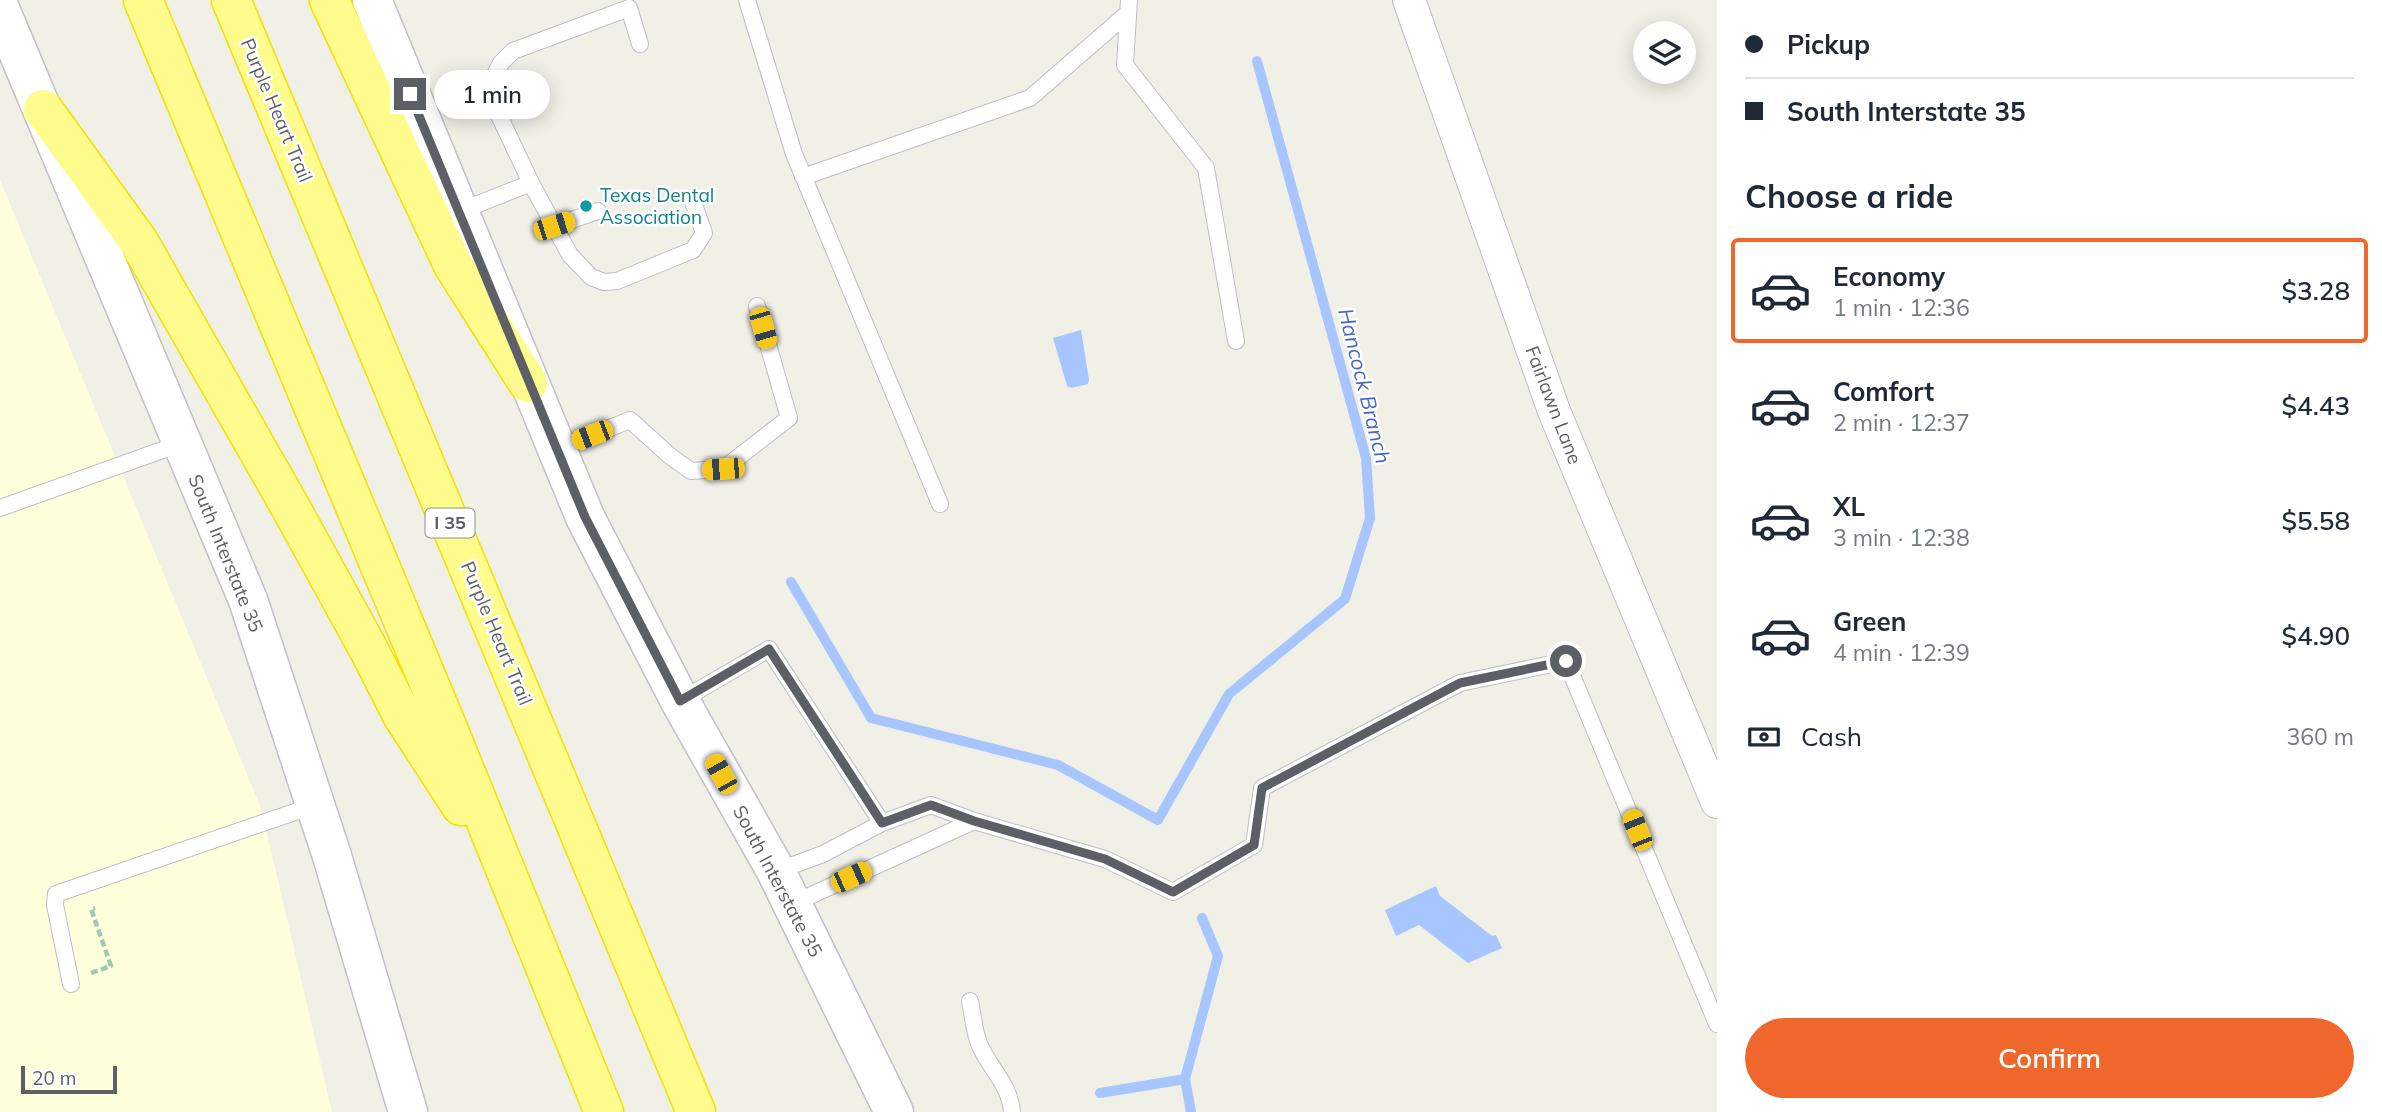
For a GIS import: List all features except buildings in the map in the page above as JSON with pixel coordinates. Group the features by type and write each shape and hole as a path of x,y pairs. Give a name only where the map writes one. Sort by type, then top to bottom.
{"highway":[{"path":"142,0 604,1112"},
{"name":"Purple Heart Trail","path":"231,0 696,1112"},
{"path":"329,0 453,265 528,383"},
{"path":"43,109 139,242 292,510 402,715 511,884"}],"main road":[{"name":"South Interstate 35","path":"372,0 555,450 585,517 680,701 784,888 894,1112"},
{"name":"South Interstate 35","path":"0,9 248,600 315,805 400,1109"}],"street":[{"name":"Fairlawn Lane","path":"1409,0 1554,411 1717,802"}],"lane":[{"path":"747,0 794,154 940,504"},
{"path":"803,177 1030,98 1128,6"},
{"path":"1128,6 1125,65 1206,168 1236,341"},
{"path":"640,44 629,8 513,51 501,63 487,90 531,183 570,255 591,277 604,282 617,281 693,250 704,233 692,199"},
{"path":"458,212 531,183"},
{"path":"554,226 598,211"},
{"path":"555,450 630,420 691,471 723,469 789,418 757,306"},
{"path":"0,509 182,443"},
{"path":"680,701 769,649 882,823"},
{"path":"784,888 822,854 882,823 931,805 974,821 1105,859 1173,892 1254,845 1262,788 1460,683 1566,661 1717,1024"},
{"path":"71,982 55,905 56,894 315,805"},
{"path":"784,888 974,821"},
{"path":"970,1001 979,1042 989,1063 1003,1082 1011,1099 1012,1112"}],"path":[{"path":"71,982 111,966 91,909 104,904"}],"shaded area":[{"path":"0,180 261,808 332,1112 0,1112"}],"water":[{"path":"1081,330 1089,380 1088,384 1071,388 1067,386 1053,338"},
{"path":"1436,886 1440,896 1492,936 1496,935 1502,948 1468,963 1419,925 1396,936 1385,910"}],"waterway":[{"name":"Hancock Branch","path":"791,582 871,718 1058,765 1158,820 1229,694 1345,599 1370,518 1366,458 1257,61"},
{"path":"1191,1112 1185,1079 1218,956 1202,918"},
{"path":"1100,1093 1185,1079"}],"place":[{"name":"Texas Dental Association","path":"586,206"}],"route":[{"path":"410,94 555,450 585,517 680,701 769,649 882,823 931,805 974,821 1105,859 1173,892 1254,845 1262,788 1460,683 1566,661"}]}
